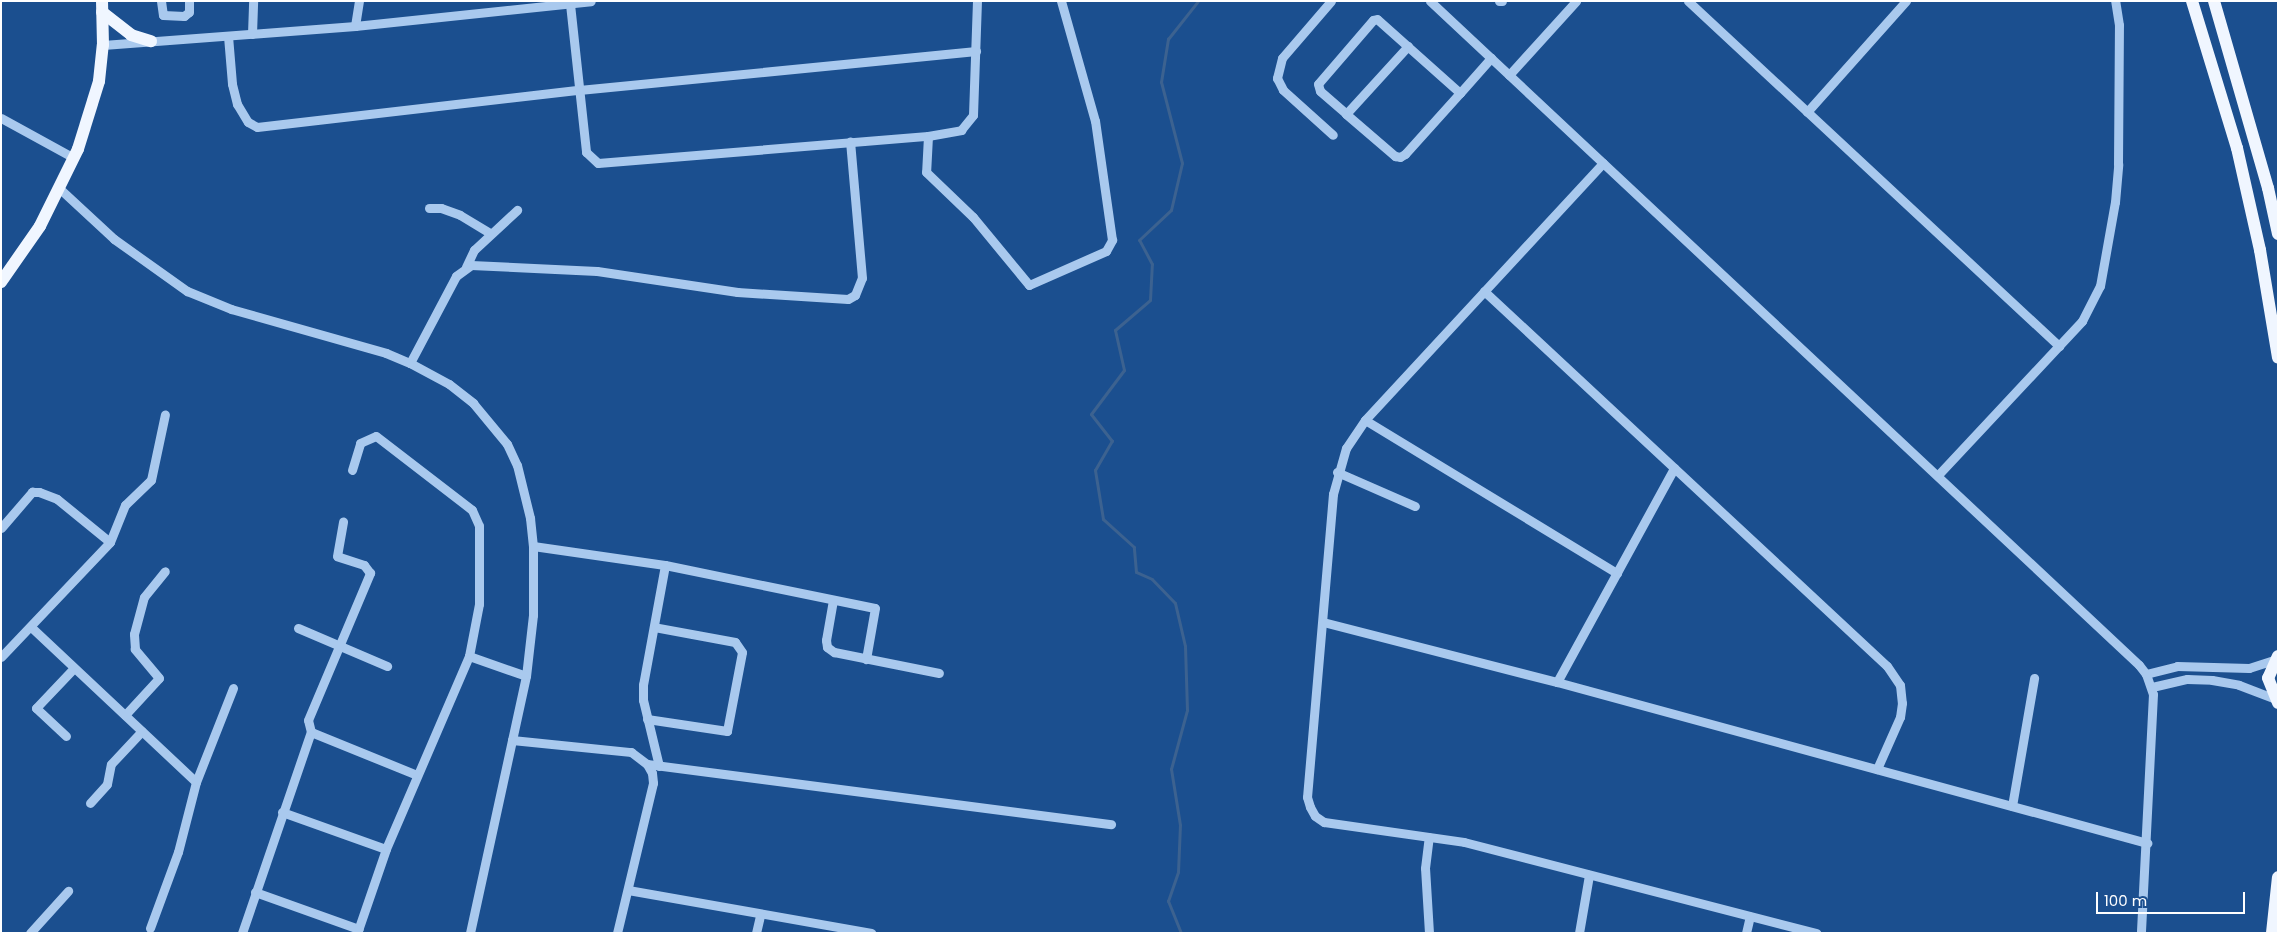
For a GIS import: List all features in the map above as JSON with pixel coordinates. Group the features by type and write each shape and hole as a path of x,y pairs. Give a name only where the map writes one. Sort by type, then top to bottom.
{"main road":[{"path":"2192,1 2237,148 2260,250 2278,357"},
{"path":"2214,1 2268,188 2278,234"},
{"path":"102,7 131,35 151,42"},
{"path":"1,282 40,226 60,189 90,116 103,45 102,7"},
{"path":"2276,658 2268,678 2276,701"},
{"path":"2272,933 2278,877"}],"street":[{"path":"162,1 163,15 184,16 189,12 189,1"},
{"path":"252,34 253,1"},
{"path":"355,26 359,1"},
{"path":"103,45 355,26 591,1"},
{"path":"570,4 586,152 598,163 928,136 961,130 969,124 973,115 977,1"},
{"path":"928,136 926,172 984,229 1029,285 1106,251 1112,240 1095,121 1061,1"},
{"path":"1331,1 1282,58 1277,78 1283,90 1333,135"},
{"path":"1430,1 2132,656 2146,674 2152,687 2147,843 2141,933"},
{"path":"1509,75 1576,1"},
{"path":"1688,1 2059,346"},
{"path":"1807,112 1906,1"},
{"path":"1938,475 2082,321 2093,305 2100,286 2116,202 2121,104 2120,25 2115,1"},
{"path":"1460,93 1380,20 1373,20 1318,84 1320,90 1346,114 1395,156 1400,157 1460,93 1491,58"},
{"path":"228,36 232,84 237,104 248,122 257,127 578,90 976,51"},
{"path":"1346,114 1408,46"},
{"path":"1,118 74,158"},
{"path":"410,363 456,276 471,265 597,272 737,292 848,299 855,295 862,278 850,142"},
{"path":"1603,163 1365,420 1346,448 1336,472 1307,798 1315,816 1324,822 1429,837 1509,852 1589,875 1816,933"},
{"path":"60,189 114,239 187,291 231,309 386,352 410,363 449,384 473,403 507,444 524,491 534,546 533,615 526,676 470,933"},
{"path":"429,208 441,208 460,215 490,233"},
{"path":"466,267 474,250 490,233 517,210"},
{"path":"1484,291 1891,672 1900,685 1901,710 1877,769"},
{"path":"1,657 110,542 125,505 151,480 165,414"},
{"path":"1365,420 1617,572"},
{"path":"255,892 358,931 386,849 469,656 479,604 478,518 472,510 376,436 360,443 352,470"},
{"path":"1557,682 1674,468"},
{"path":"1336,472 1415,506"},
{"path":"1,528 32,492 39,492 57,499 110,542"},
{"path":"242,933 311,732 308,720 370,574 364,565 337,556 343,522"},
{"path":"534,546 665,565 875,608 866,659"},
{"path":"659,766 648,720 643,685 665,565"},
{"path":"125,715 159,678 135,649 134,634 144,597 165,571"},
{"path":"833,600 827,647 834,652 939,673"},
{"path":"1322,622 1557,682 2147,843"},
{"path":"31,627 196,782"},
{"path":"648,720 727,731 742,652 735,642 654,627"},
{"path":"298,628 387,666"},
{"path":"469,656 526,676"},
{"path":"2146,674 2177,666 2249,668 2276,658"},
{"path":"66,736 36,708 74,668"},
{"path":"2012,806 2034,678"},
{"path":"2152,687 2187,679 2212,680 2239,685 2276,701"},
{"path":"150,928 178,852 196,782 232,688"},
{"path":"90,803 107,784 111,764 142,731"},
{"path":"311,732 417,775"},
{"path":"512,740 631,752 647,764 659,766 1111,824"},
{"path":"618,933 653,783 647,764"},
{"path":"282,812 386,849"},
{"path":"1428,933 1425,868 1429,837"},
{"path":"1578,933 1589,875"},
{"path":"628,890 760,915 870,933"},
{"path":"30,933 68,891"},
{"path":"756,933 760,915"},
{"path":"1746,933 1750,916"}],"waterway":[{"path":"1181,933 1168,901 1178,872 1180,825 1171,769 1187,710 1185,646 1175,603 1152,579 1136,572 1134,547 1103,519 1095,470 1112,441 1091,414 1124,370 1115,330 1150,300 1152,264 1139,240 1171,210 1182,163 1161,82 1168,39 1198,1"}]}
